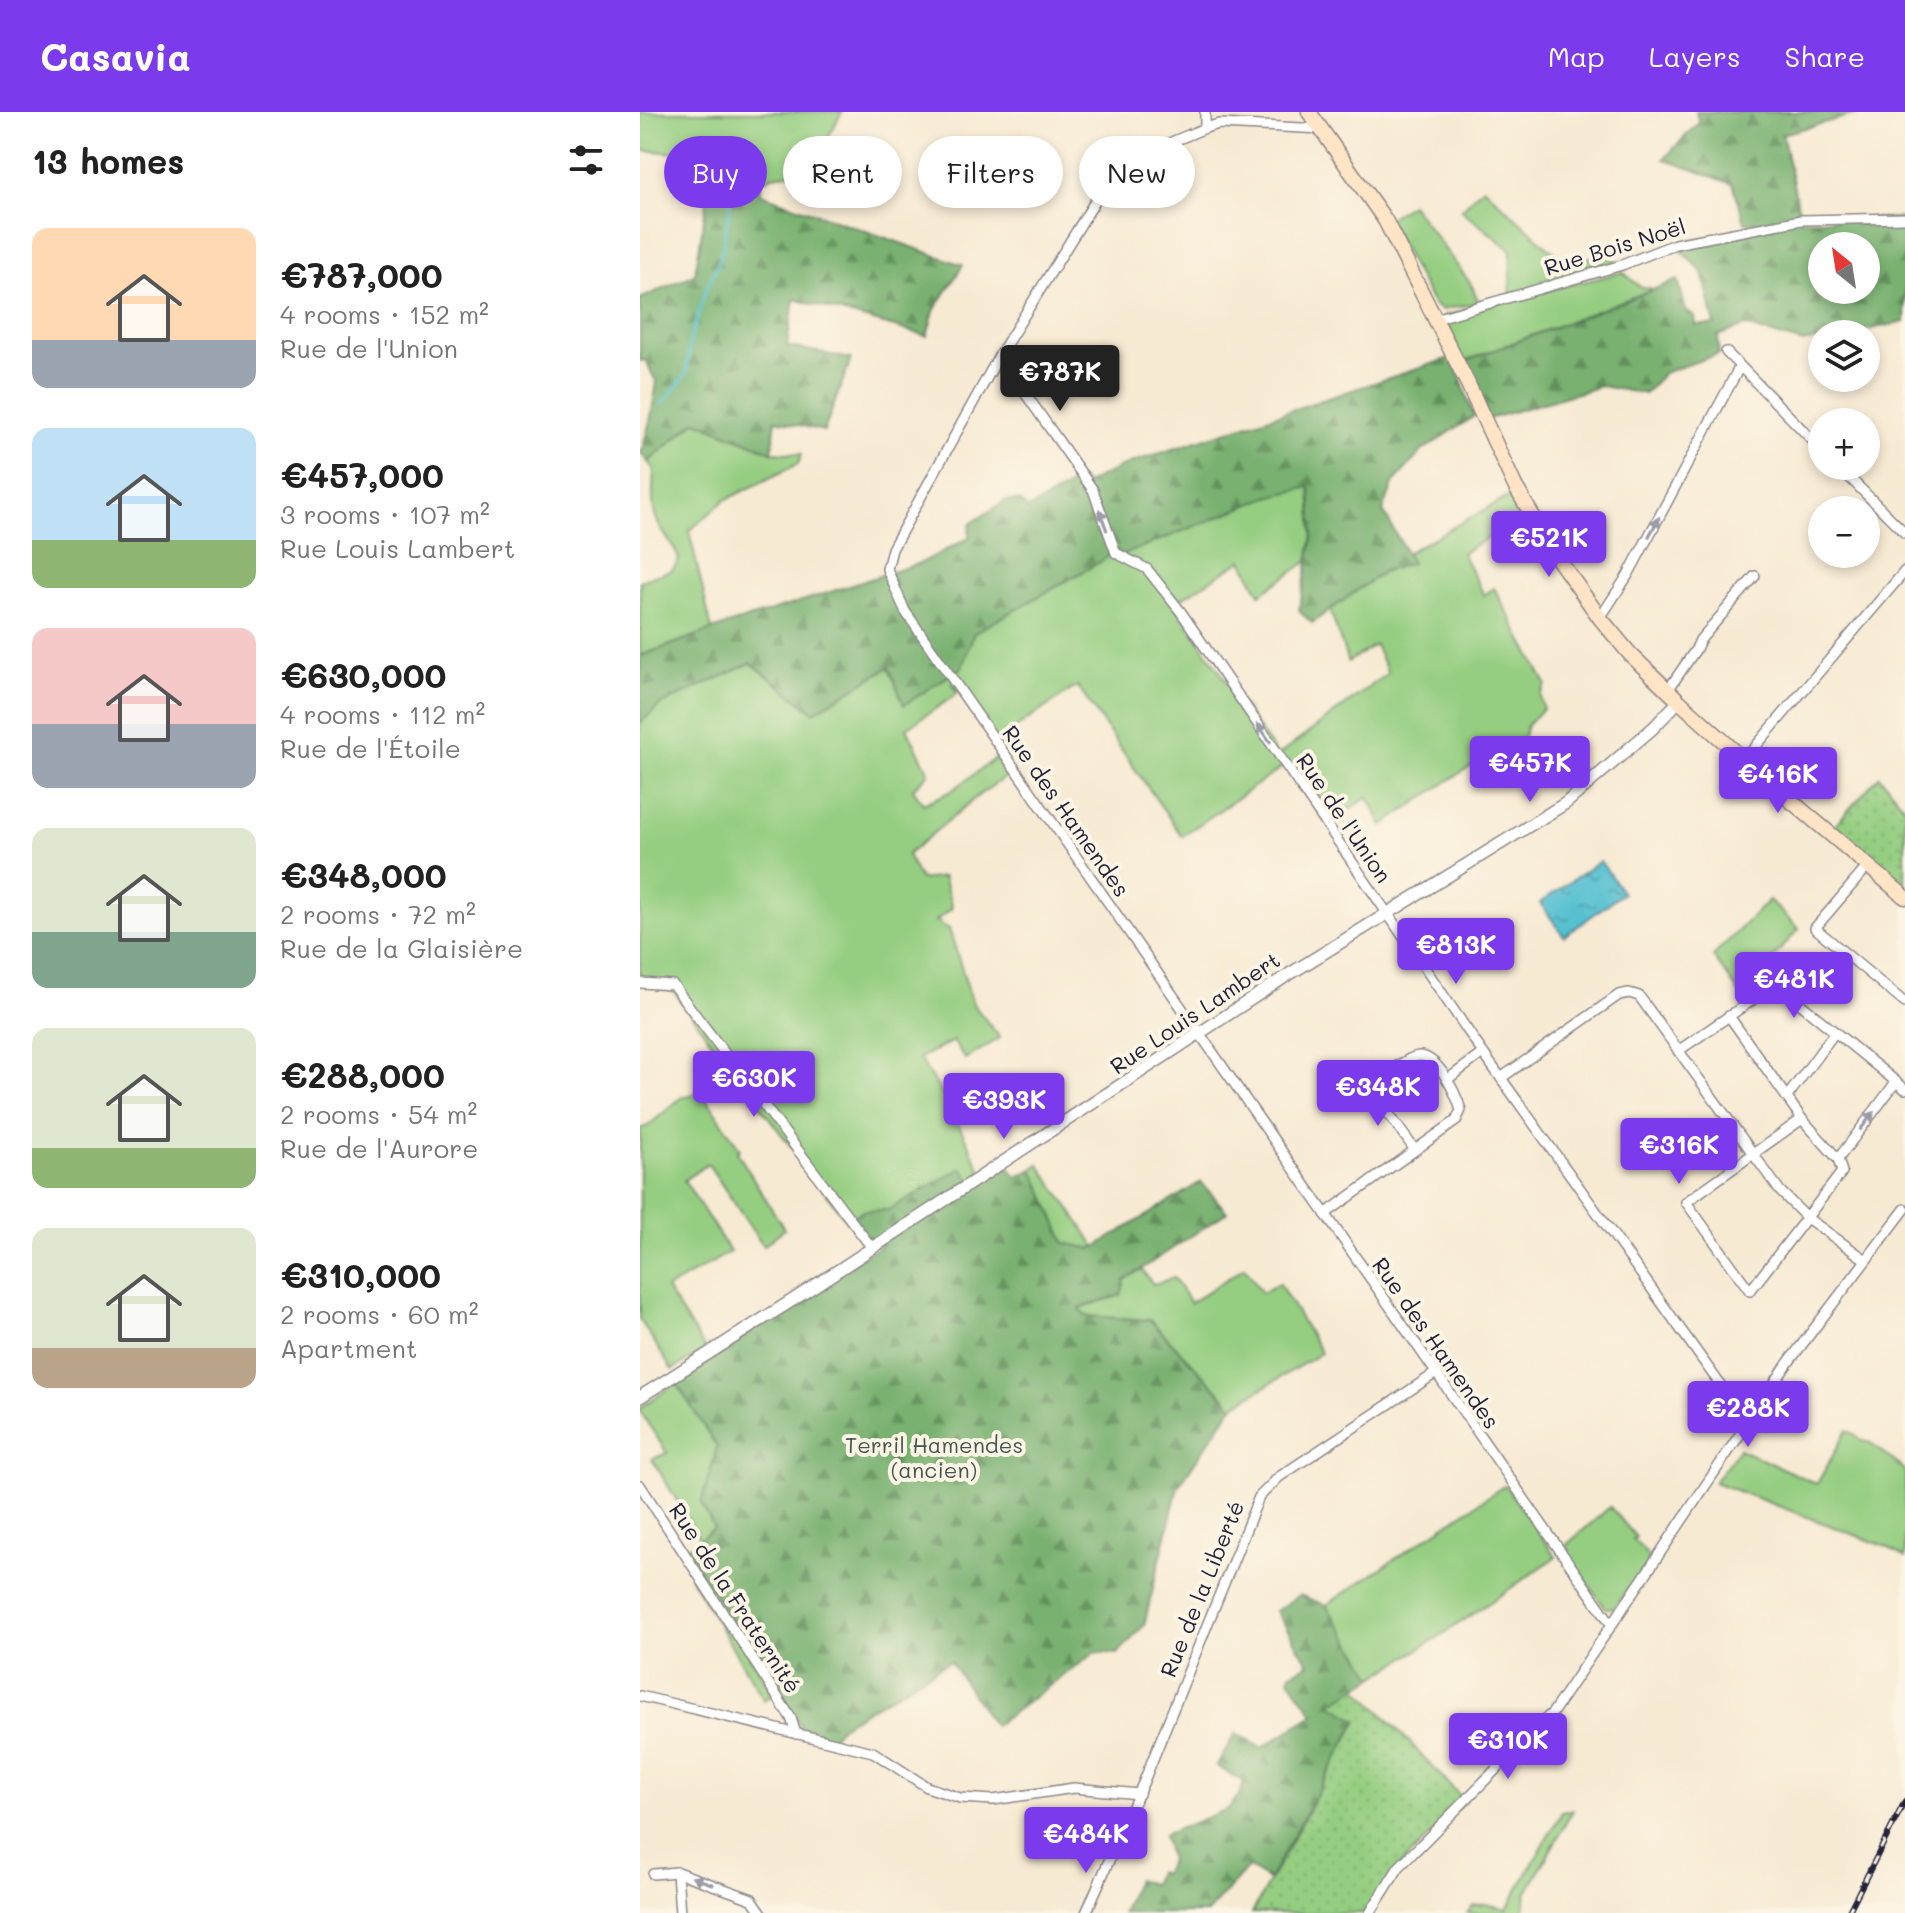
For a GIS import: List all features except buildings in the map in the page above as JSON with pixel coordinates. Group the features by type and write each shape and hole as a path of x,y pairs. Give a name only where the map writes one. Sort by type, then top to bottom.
{"main road":[{"path":"1309,112 1385,220 1467,382 1515,486 1600,618 1630,654 1673,695 1905,897"}],"street":[{"path":"1205,112 1205,128"},
{"name":"Rue des Hamendes","path":"1323,129 1219,124 1143,154 1119,169 1102,190 999,356 892,549 887,569 900,603 1612,1625"},
{"name":"Rue Bois Noël","path":"1435,319 1622,265 1675,244 1801,220 1905,218"},
{"path":"1726,352 1808,436"},
{"name":"Rue de l'Union","path":"999,356 1093,490 1114,549 1152,574 1181,612 1483,1053 1747,1422"},
{"path":"1600,618 1628,575 1740,366"},
{"path":"1852,480 1905,533"},
{"path":"1745,759 1905,571"},
{"path":"1673,695 1700,640 1755,576"},
{"name":"Rue Louis Lambert","path":"640,1397 1386,913 1566,803 1653,728 1673,695"},
{"path":"1868,866 1815,928 1905,1003"},
{"path":"640,983 673,985 872,1248"},
{"path":"1678,1051 1776,984 1905,1089"},
{"path":"1501,1078 1619,995 1629,993 1639,996 1780,1191 1807,1218 1866,1260"},
{"path":"1729,1016 1802,1119 1838,1159 1842,1172 1750,1291 1686,1202 1802,1119"},
{"path":"1787,1097 1835,1032"},
{"path":"1448,1079 1483,1053"},
{"path":"1325,1214 1456,1121 1461,1110 1448,1079 1430,1060 1420,1056 1409,1059 1369,1087"},
{"path":"1361,1076 1415,1150"},
{"path":"1838,1159 1896,1082"},
{"path":"1370,1913 1399,1867 1553,1712 1788,1363 1905,1209"},
{"name":"Rue de la Liberté","path":"1086,1913 1139,1794 1259,1497 1279,1477 1436,1373"},
{"name":"Rue de la Fraternité","path":"640,1485 791,1718 796,1734"},
{"path":"640,1696 873,1752 927,1787 960,1798 993,1800 1074,1788 1139,1794"},
{"path":"653,1874 677,1872 752,1899 762,1913"},
{"path":"677,1872 680,1913"}],"green space":[{"path":"640,112 842,112 829,136 783,136 783,174 767,179 767,136 664,136 664,152 640,150"},
{"path":"1696,112 1865,112 1782,134 1801,220 1905,218 1905,322 1880,327 1880,320 1808,320 1808,342 1803,343 1745,326 1718,336 1719,354 1663,373 1645,394 1601,386 1488,419 1463,362 1678,280 1686,311 1695,317 1696,325 1715,325 1703,273 1675,244 1792,220 1745,223 1733,184 1664,159 1699,122"},
{"path":"1483,187 1565,263 1606,254 1622,265 1510,295 1511,250 1461,210"},
{"path":"767,196 783,202 783,208 801,208 963,265 934,311 927,336 794,299 787,346 851,359 824,431 776,420 772,452 696,421 648,462 641,453 657,383 645,360 640,361 640,299 695,274 706,208 767,208"},
{"path":"1411,204 1471,284 1479,303 1441,310 1433,304 1387,219"},
{"path":"1623,272 1640,287 1654,289 1463,362 1444,316"},
{"path":"1453,357 1474,416 1422,451 1394,482 1383,511 1412,563 1384,571 1312,623 1299,611 1313,535 1310,487 1268,497 1123,555 1114,549 1105,559 974,633 962,667 904,705 889,667 814,712 751,663 660,705 640,723 640,656 923,562 969,538 970,524 1005,501 1020,501 1028,509 1081,479 1085,484 1130,463"},
{"path":"696,421 772,452 802,454 798,464 725,500 689,531 712,630 640,656 640,581 672,570 679,560 657,520 653,499 654,470 648,462"},
{"path":"1310,486 1313,535 1308,561 1260,594 1242,560 1179,600 1164,589 1284,766 1182,836 1077,686 995,742 951,680 957,694 907,728 929,773 913,789 923,804 950,792 999,756 1011,773 979,795 907,855 920,880 943,877 952,908 936,921 949,929 973,1004 1000,1038 965,1059 953,1041 919,1058 949,1105 984,1176 974,1186 962,1168 888,1210 863,1211 847,1221 674,992 640,981 640,723 660,705 751,663 814,712 889,667 904,704 961,667 974,633 1105,559 1114,549"},
{"path":"1512,495 1522,518 1462,553 1484,595 1494,588 1546,684 1540,696 1543,709 1527,725 1524,736 1460,773 1383,825 1368,797 1327,824 1279,755 1388,673 1375,645 1348,662 1330,610 1384,571 1411,563 1406,553"},
{"path":"1879,776 1905,807 1905,891 1835,825"},
{"path":"1769,900 1799,929 1740,994 1713,956"},
{"path":"702,1092 740,1149 737,1152 784,1229 763,1246 708,1164 684,1180 730,1252 666,1289 706,1350 672,1370 640,1320 640,1129 648,1126 682,1097"},
{"path":"1039,1164 1096,1247 1065,1244 1033,1169"},
{"name":"Terril Hamendes (ancien)","path":"1006,1165 1017,1177 1033,1169 1065,1243 1092,1249 1201,1182 1227,1212 1125,1280 1121,1295 1080,1308 1085,1316 1150,1320 1233,1406 1178,1487 1144,1625 1118,1654 1096,1652 994,1726 950,1661 841,1726 831,1739 799,1732 800,1725 686,1549 714,1528 701,1504 717,1447 676,1383 679,1378 882,1244 868,1239 852,1218 863,1211 888,1210 962,1168 975,1186"},
{"path":"1245,1267 1262,1293 1279,1283 1321,1353 1233,1406 1150,1320 1084,1316 1080,1308 1121,1295 1124,1280 1141,1269 1153,1284 1174,1278 1190,1303"},
{"path":"676,1383 718,1448 715,1528 700,1539 652,1459 667,1453 640,1411"},
{"path":"1847,1430 1869,1442 1905,1470 1905,1558 1887,1547 1714,1482 1739,1449 1817,1484"},
{"path":"1505,1485 1556,1557 1374,1677 1325,1606"},
{"path":"1610,1507 1636,1537 1633,1539 1650,1562 1613,1608 1605,1608 1563,1548"},
{"path":"700,1571 769,1688 770,1697 764,1700 690,1577"},
{"path":"1299,1595 1326,1605 1374,1677 1332,1704 1358,1719 1269,1880 1248,1867 1207,1913 1122,1913 1136,1880 1152,1884 1158,1872 1163,1874 1170,1860 1163,1835 1228,1809 1240,1794 1244,1782 1216,1766 1236,1733 1262,1748 1314,1714 1289,1679 1291,1673 1309,1664 1276,1611"},
{"path":"1357,1687 1465,1801 1399,1867 1370,1913 1252,1913 1358,1720 1331,1704"},
{"path":"1573,1810 1526,1894 1523,1913 1467,1913 1473,1906 1486,1904 1507,1909 1562,1812"}],"water":[{"path":"1600,861 1623,893 1564,936 1540,903"}],"waterway":[{"path":"662,404 686,374 690,341 705,292 721,257 730,208"}],"railway":[{"path":"1848,1913 1905,1801"}]}
